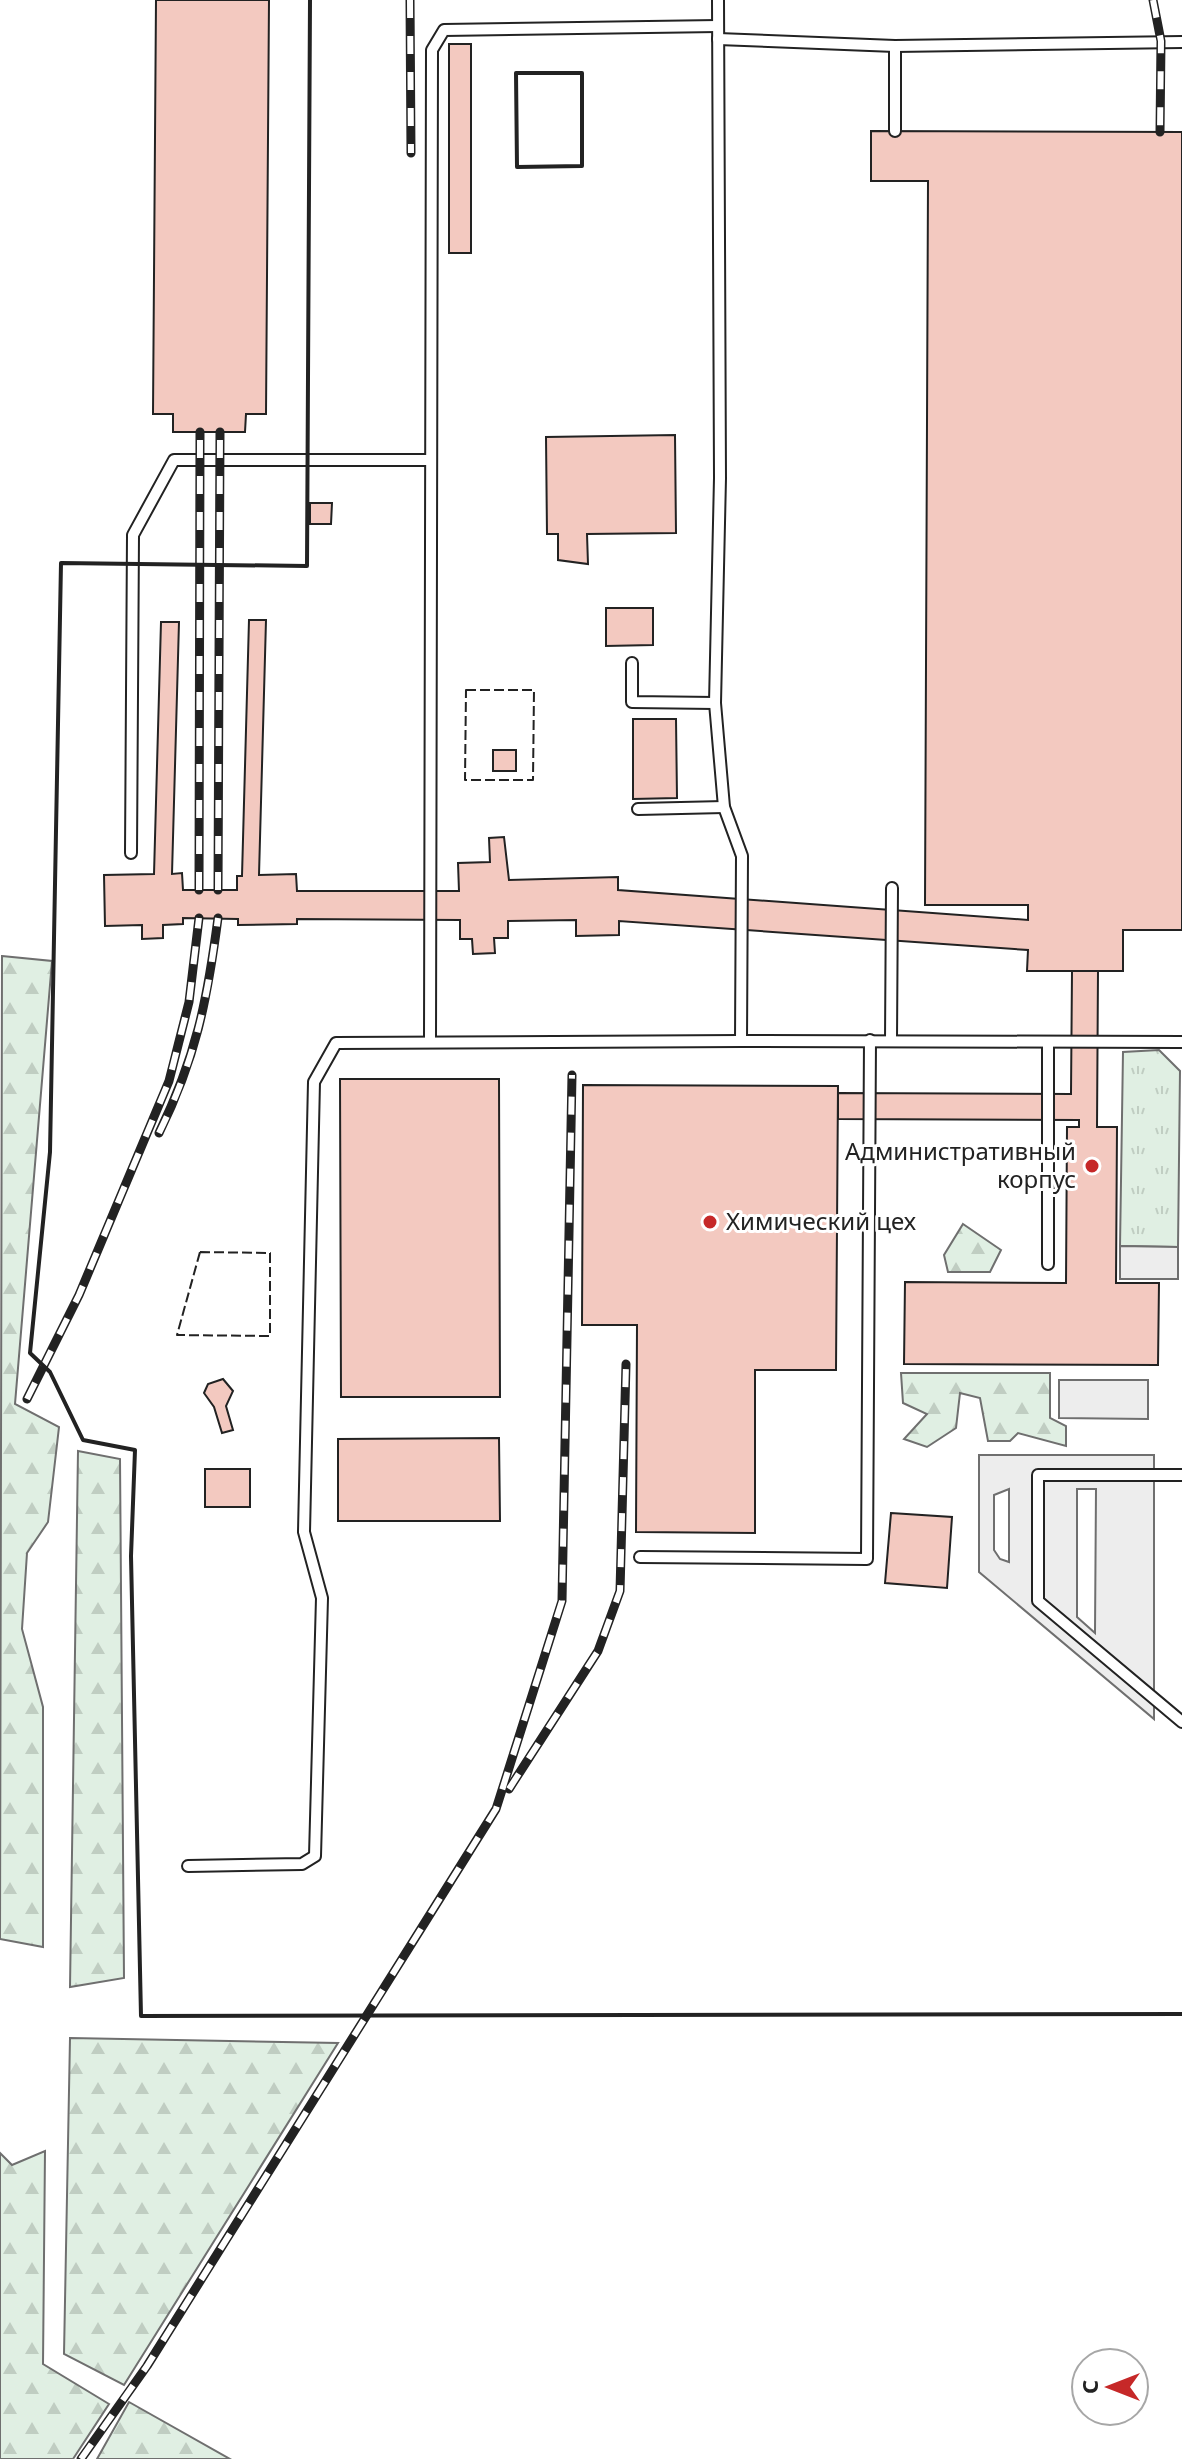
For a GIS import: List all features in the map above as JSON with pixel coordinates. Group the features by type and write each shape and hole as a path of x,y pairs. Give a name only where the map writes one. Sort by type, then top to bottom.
{"lane":[{"path":"718,0 720,478 715,703 724,807 742,856 741,1041"},
{"path":"430,1042 432,50 444,30 718,26"},
{"path":"718,39 895,46 1182,42"},
{"path":"895,46 895,131"},
{"path":"131,853 133,535 174,460 431,460"},
{"path":"632,663 632,702 715,703"},
{"path":"638,809 724,807"},
{"path":"891,1040 892,888"},
{"path":"640,1557 867,1559 870,1040"},
{"path":"1048,1042 1048,1264"},
{"path":"188,1866 302,1864 315,1856 322,1598 304,1532 314,1082 336,1043 1182,1042"},
{"path":"1182,1475 1038,1475 1038,1601 1182,1722"}],"green space":[{"path":"2,956 52,961 15,1404 59,1427 48,1522 27,1553 22,1629 43,1707 43,1947 0,1939"},
{"path":"1159,1050 1180,1071 1178,1247 1120,1246 1123,1052"},
{"path":"963,1224 1001,1250 990,1272 948,1272 944,1255"},
{"path":"901,1373 1050,1373 1050,1418 1066,1426 1066,1446 1018,1433 1010,1441 988,1441 980,1398 960,1393 956,1428 927,1447 904,1439 927,1414 903,1403"},
{"path":"78,1451 120,1459 124,1978 70,1987"},
{"path":"70,2038 338,2043 124,2385 64,2354"},
{"path":"45,2151 43,2364 109,2404 73,2459 0,2459 0,2153 12,2165"},
{"path":"129,2402 230,2459 97,2459"}],"shaded area":[{"path":"1120,1246 1178,1247 1178,1279 1120,1279"},
{"path":"1059,1380 1148,1380 1148,1419 1059,1418"},
{"path":"979,1455 1154,1455 1154,1719 979,1572","holes":["1009,1489 1009,1562 1000,1559 994,1550 994,1495","1077,1489 1096,1489 1095,1633 1077,1617"]}],"building":[{"path":"156,0 269,0 266,414 246,414 245,432 173,432 173,414 153,414"},
{"path":"449,44 471,44 471,253 449,253"},
{"path":"871,131 1182,132 1182,930 1123,930 1123,971 1027,971 1028,950 619,921 619,935 576,936 576,920 508,921 508,938 494,938 495,953 473,954 472,939 460,939 460,920 297,919 297,924 238,925 238,919 183,918 183,924 163,925 163,938 142,939 142,925 105,926 104,875 154,874 161,622 179,622 172,874 182,873 183,890 237,890 237,876 242,876 249,620 266,620 259,875 296,874 297,891 459,891 458,863 490,862 489,838 504,837 509,880 618,877 618,890 1028,920 1028,905 925,905 928,181 871,181"},
{"path":"675,435 676,533 587,534 588,564 558,560 558,534 547,534 546,437"},
{"path":"310,503 332,503 331,524 310,524"},
{"path":"606,608 653,608 653,645 606,646"},
{"path":"633,719 676,719 677,798 633,799"},
{"path":"493,750 516,750 516,771 493,771"},
{"name":"Административный корпус","path":"1072,971 1098,971 1097,1127 1117,1127 1116,1283 1159,1283 1158,1365 904,1364 905,1282 1066,1283 1067,1127 1079,1127 1079,1120 838,1119 838,1093 1071,1094"},
{"path":"340,1079 499,1079 500,1397 341,1397"},
{"name":"Химический цех","path":"583,1085 838,1086 836,1370 755,1370 755,1533 636,1532 637,1325 582,1325"},
{"path":"223,1379 233,1391 226,1406 233,1430 222,1433 214,1407 204,1393 208,1384"},
{"path":"499,1438 500,1521 338,1521 338,1439"},
{"path":"205,1469 250,1469 250,1507 205,1507"},
{"path":"891,1513 952,1517 947,1588 885,1583"}],"railway":[{"path":"410,0 411,153"},
{"path":"1153,0 1161,41 1160,132"},
{"path":"199,890 200,432"},
{"path":"218,890 220,432"},
{"path":"27,1399 79,1295 169,1081 189,1002 199,918"},
{"path":"159,1133 191,1054 209,976 218,918"},
{"path":"81,2459 147,2366 496,1809 562,1601 572,1075"},
{"path":"509,1789 598,1651 620,1591 626,1364"}],"fence":[{"path":"466,690 534,690 533,780 465,780 466,690"},
{"path":"200,1252 270,1253 270,1336 177,1335 200,1252"}],"wall":[{"path":"310,0 307,566 61,563 50,1152 30,1353 50,1372 83,1440 135,1450 131,1556 141,2016 1182,2014"},
{"path":"516,73 582,73 582,166 517,167 516,73"}],"place":[{"name":"Административный корпус","path":"1092,1166"},
{"name":"Химический цех","path":"710,1222"}]}
